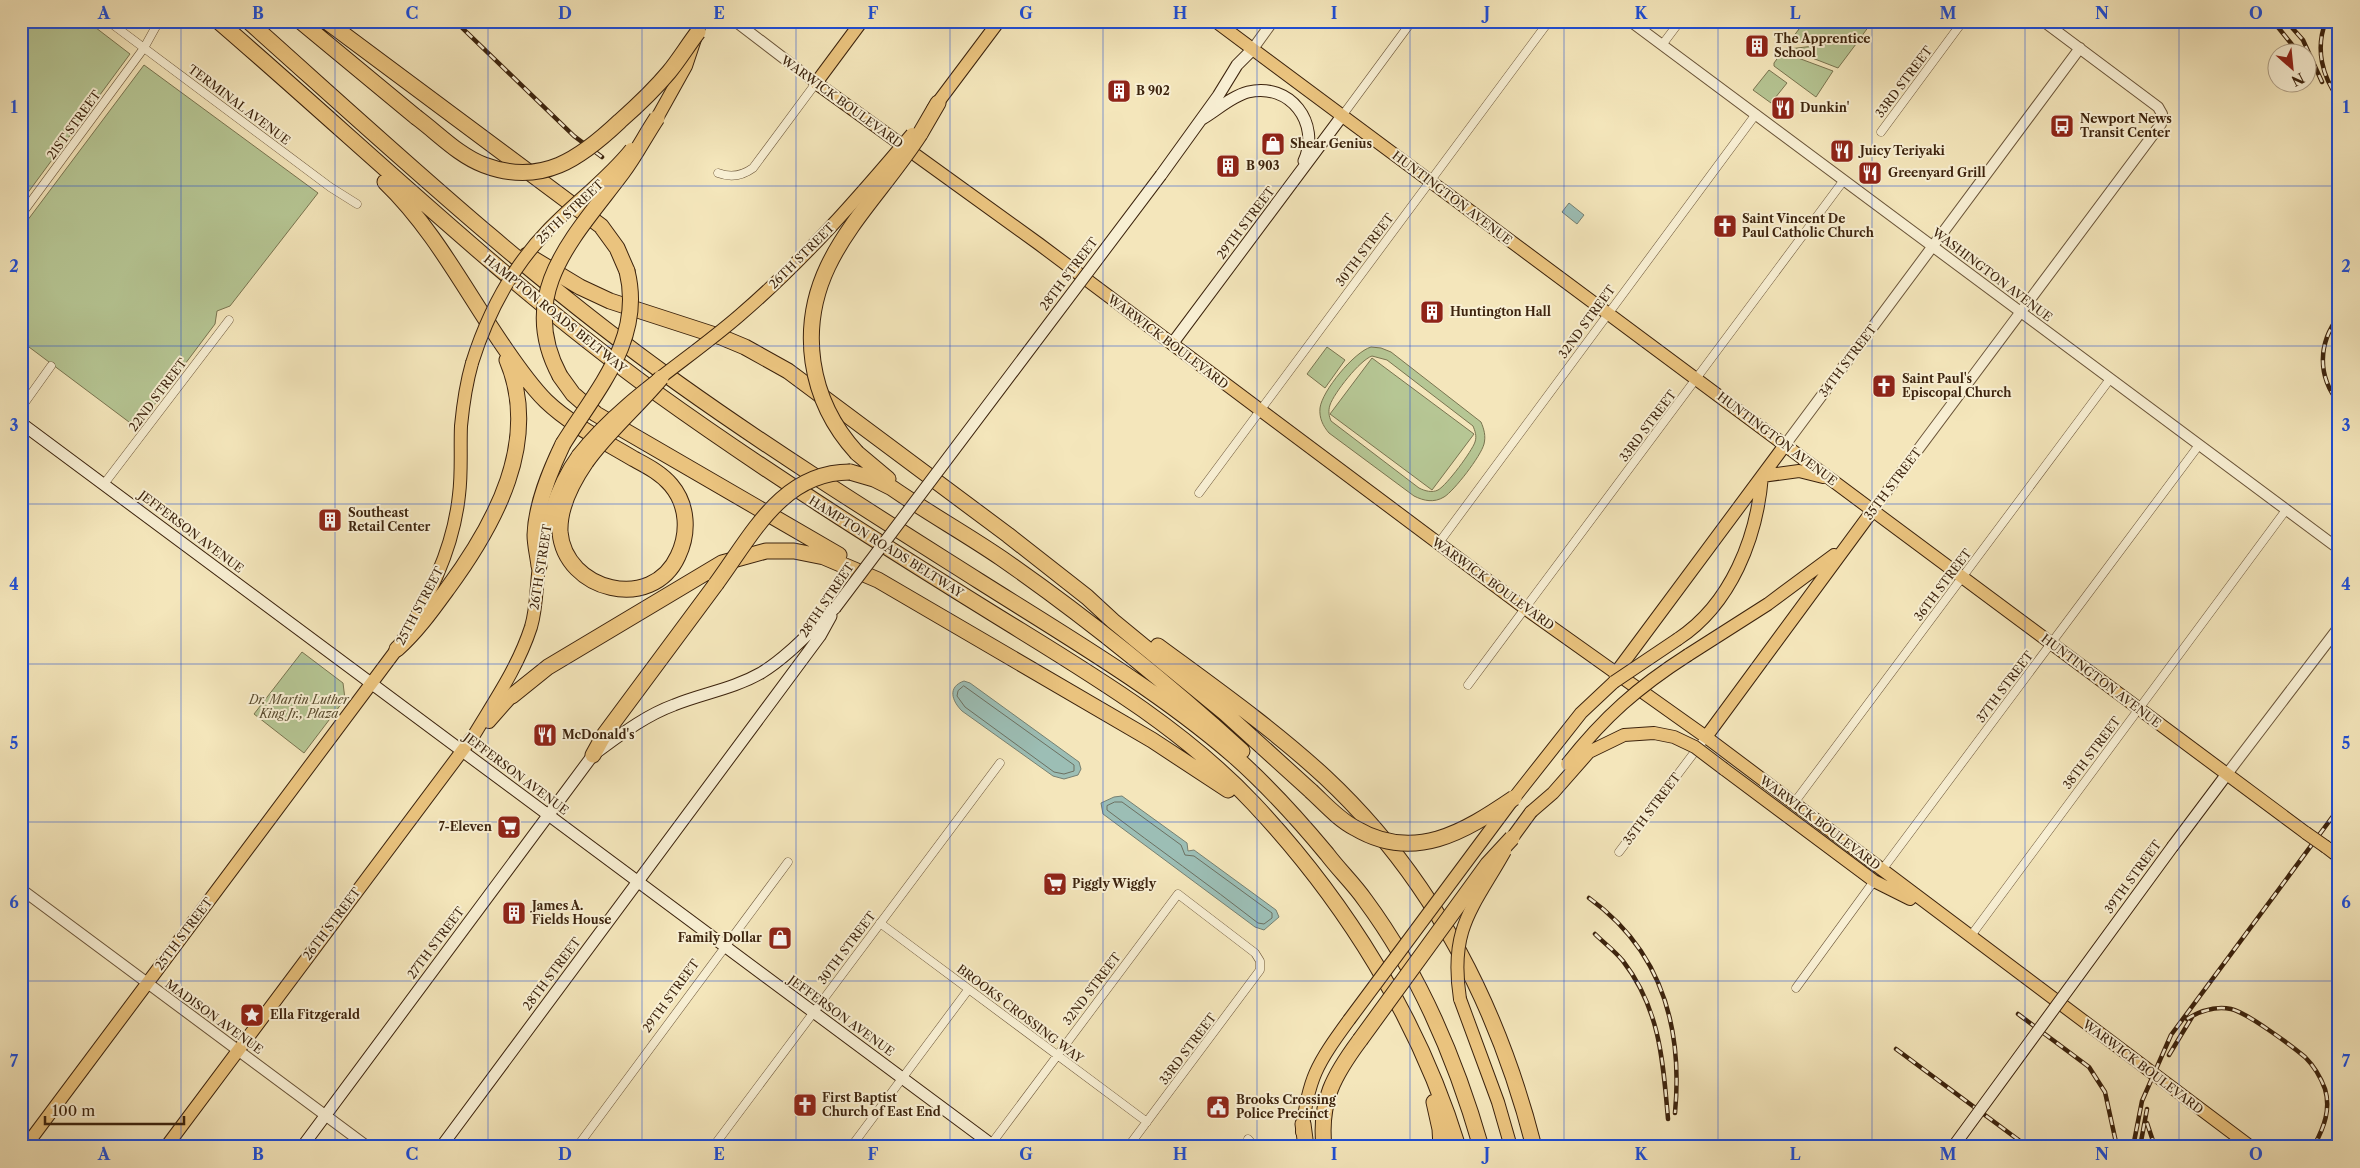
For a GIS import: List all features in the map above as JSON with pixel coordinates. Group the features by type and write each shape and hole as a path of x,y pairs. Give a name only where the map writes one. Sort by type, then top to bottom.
{"highway":[{"name":"HAMPTON ROADS BELTWAY","path":"248,21 453,204 510,253 614,336 755,438 1081,646 1168,704 1233,756 1270,791 1365,900 1403,962 1437,1026 1457,1075 1481,1147"},
{"path":"300,21 460,152 484,165 498,169 526,172 552,168 580,156 598,142 660,82 700,27"},
{"path":"326,21 601,226 617,248 627,271 632,303 625,340 608,372 563,444 547,482 535,536 539,566"},
{"name":"HAMPTON ROADS BELTWAY","path":"223,26 470,246 628,372 772,473 1139,708 1222,774 1254,803 1318,880 1358,936 1392,993 1416,1038 1441,1095 1458,1147"},
{"path":"929,511 857,453 833,420 818,384 811,342 815,299 823,274 836,248 938,103"},
{"path":"314,108 350,150 388,184 417,218 496,336 528,381 546,401 584,429 654,471 667,481 676,493 685,518 684,538 673,565 656,581 635,589 614,589 592,582 572,564 562,544 560,530 562,515 582,458 609,432 643,400 661,378"},
{"path":"656,118 624,171 568,244 552,273 546,294 544,326 549,350 560,376 579,401 596,414 1166,749 1228,790 1277,830"},
{"path":"453,204 489,225 535,261 580,288 630,308 721,337 745,347 788,371 1008,535 1087,597 1252,737 1356,829 1378,838 1401,843 1427,842 1456,834 1514,798"},
{"path":"397,649 420,628 471,555 492,520 508,479 517,441 519,405 513,376 496,336"},
{"path":"593,755 604,735 773,507 796,486 818,476 850,472 884,484 1000,557 1092,624 1183,698 1270,776 1322,832 1336,849 1365,900"},
{"path":"512,696 548,667 703,573 738,557 766,551 804,552 824,557 878,580"},
{"path":"1087,597 1121,619 1287,744 1326,779 1391,849 1445,928 1486,1003 1510,1065 1534,1147"},
{"path":"1324,1147 1323,1120 1328,1092 1337,1072 1488,864 1512,838"},
{"path":"1416,1038 1437,1111 1441,1147"},
{"path":"1303,1124 1306,1147"}],"main road":[{"path":"816,84 862,21"},
{"path":"938,103 999,21"},
{"name":"HUNTINGTON AVENUE","path":"1215,21 2339,857"},
{"name":"25TH STREET","path":"25,1147 397,649 431,591 452,537 460,494 462,411 472,362 484,327 498,298 528,253 550,228 617,166 656,118 686,66 700,27"},
{"name":"28TH STREET","path":"441,1147 820,636 835,608 1202,119 1237,65 1252,50"},
{"name":"WARWICK BOULEVARD","path":"816,84 1039,244 1526,609 1706,737 1794,803 1878,876 1944,917 2251,1147"},
{"path":"1202,119 1248,92 1267,91 1287,98 1302,114 1310,133 1308,152 1299,174"},
{"name":"29TH STREET","path":"1172,344 1342,116"},
{"name":"26TH STREET","path":"661,378 733,321 792,268 853,205 918,132"},
{"name":"JEFFERSON AVENUE","path":"21,423 992,1146"},
{"name":"34TH STREET","path":"1616,674 1785,446"},
{"name":"26TH STREET","path":"166,1147 474,735 512,673 524,646 534,610 539,566 552,510 564,477 582,458"},
{"path":"1300,1147 1305,1103 1314,1073 1320,1061 1514,798 1581,713 1614,682 1678,639 1712,610 1734,577 1759,502 1762,476 1798,471 1835,481"},
{"name":"35TH STREET","path":"1706,737 1873,510"},
{"path":"1511,1147 1495,1094 1460,999 1458,957 1464,922 1478,892 1512,838 1575,753 1613,711 1650,680 1780,596 1850,542"},
{"name":"27TH STREET","path":"302,1147 593,755 652,715 676,704 730,688 762,673 789,653 835,608"},
{"path":"474,735 512,696"},
{"path":"1531,812 1553,794 1590,752 1624,736 1647,733 1674,737 1694,747 1878,876"},
{"name":"39TH STREET","path":"1953,1147 2227,774"}],"street":[{"name":"TERMINAL AVENUE","path":"108,21 330,187 357,204"},
{"name":"21ST STREET","path":"21,215 144,48 159,21"},
{"name":"WARWICK BOULEVARD","path":"734,21 816,84"},
{"name":"28TH STREET","path":"1252,50 1273,21"},
{"name":"29TH STREET","path":"1342,116 1412,21"},
{"name":"30TH STREET","path":"1199,493 1549,21"},
{"name":"WASHINGTON AVENUE","path":"1630,21 2339,549"},
{"path":"1662,45 1680,21"},
{"name":"33RD STREET","path":"1881,132 1963,21"},
{"path":"2043,21 2080,48"},
{"name":"35TH STREET","path":"1873,510 2159,128 2162,114 2158,107 2080,48"},
{"name":"34TH STREET","path":"1785,446 2080,48"},
{"path":"718,172 725,176 739,175 753,168 816,84"},
{"name":"32ND STREET","path":"1438,544 1756,114"},
{"name":"33RD STREET","path":"1468,685 1844,180"},
{"name":"22ND STREET","path":"104,484 229,320"},
{"path":"21,408 51,366"},
{"name":"36TH STREET","path":"1794,803 2110,379"},
{"name":"37TH STREET","path":"1796,988 2199,445"},
{"name":"38TH STREET","path":"1970,937 2286,510"},
{"name":"39TH STREET","path":"2227,774 2339,627"},
{"name":"35TH STREET","path":"1620,852 1706,737"},
{"name":"30TH STREET","path":"714,1147 1000,763"},
{"name":"29TH STREET","path":"577,1147 788,862"},
{"name":"MADISON AVENUE","path":"21,889 368,1147"},
{"name":"32ND STREET","path":"992,1146 1178,894 1255,953 1260,961"},
{"name":"BROOKS CROSSING WAY","path":"880,924 1147,1122"},
{"name":"33RD STREET","path":"1128,1147 1259,973 1260,961"},
{"path":"851,1147 968,990"},
{"path":"1248,1139 1254,1147"}],"green space":[{"path":"21,21 87,21 130,54 21,202"},
{"path":"1805,21 1872,22 1861,37 1791,43 1790,41"},
{"path":"1855,41 1856,44 1838,68 1789,49"},
{"path":"1782,52 1833,71 1816,97 1774,66"},
{"path":"144,65 318,193 230,306 217,311 215,324 137,428 21,341 21,229"},
{"path":"1769,70 1787,83 1771,103 1753,90"},
{"path":"1327,347 1345,360 1325,388 1307,374"},
{"path":"1371,347 1391,352 1481,422 1485,435 1482,449 1460,481 1444,497 1429,501 1414,496 1329,433 1323,425 1320,408 1326,392 1348,364 1364,350","holes":["1372,356 1387,360 1474,428 1476,440 1469,453 1447,482 1436,491 1419,488 1330,419 1329,409 1332,400 1354,370"]},
{"path":"1372,358 1474,434 1432,490 1330,414"},
{"name":"Dr. Martin Luther King Jr., Plaza","path":"302,652 343,683 345,699 304,753 254,714"}],"water":[{"path":"1569,203 1584,215 1577,224 1562,212"},
{"path":"964,681 970,683 1079,762 1081,769 1078,775 1064,779 1053,776 962,711 954,699 953,690"},
{"path":"1122,796 1187,843 1188,851 1194,850 1276,910 1279,917 1264,930 1255,927 1103,814 1101,803 1114,797"}],"railway":[{"path":"455,21 574,136 602,157"},
{"path":"2273,21 2290,42"},
{"path":"2286,21 2303,40 2322,82"},
{"path":"2326,21 2321,41 2322,62 2328,81 2339,99"},
{"path":"2339,316 2327,337 2323,360 2327,382 2339,403"},
{"path":"2133,1147 2142,1101 2171,1035 2339,808"},
{"path":"1589,898 1614,919 1634,941 1650,966 1662,993 1670,1021 1675,1050 1677,1081 1675,1113"},
{"path":"1595,934 1623,961 1645,998 1658,1036 1668,1119"},
{"path":"2187,1019 2208,1010 2220,1008 2238,1011 2280,1038 2305,1057 2319,1076 2327,1096 2326,1118 2315,1144"},
{"path":"2018,1014 2089,1067 2105,1092 2117,1147"},
{"path":"2169,1055 2192,1017"},
{"path":"1896,1049 2028,1147"},
{"path":"2140,1147 2147,1109"},
{"path":"2147,1123 2155,1147"}],"place":[{"name":"The Apprentice School","path":"1757,46"},
{"name":"B 902","path":"1119,91"},
{"name":"Dunkin'","path":"1783,108"},
{"name":"Newport News Transit Center","path":"2062,126"},
{"name":"Shear Genius","path":"1273,144"},
{"name":"Juicy Teriyaki","path":"1842,151"},
{"name":"B 903","path":"1228,166"},
{"name":"Greenyard Grill","path":"1870,173"},
{"name":"Saint Vincent De Paul Catholic Church","path":"1725,226"},
{"name":"Huntington Hall","path":"1432,312"},
{"name":"Saint Paul's Episcopal Church","path":"1884,386"},
{"name":"Southeast Retail Center","path":"330,520"},
{"name":"McDonald's","path":"545,735"},
{"name":"7-Eleven","path":"509,827"},
{"name":"Piggly Wiggly","path":"1055,884"},
{"name":"James A. Fields House","path":"514,913"},
{"name":"Family Dollar","path":"780,938"},
{"name":"Ella Fitzgerald","path":"252,1015"},
{"name":"First Baptist Church of East End","path":"805,1105"},
{"name":"Brooks Crossing Police Precinct","path":"1218,1107"}]}
